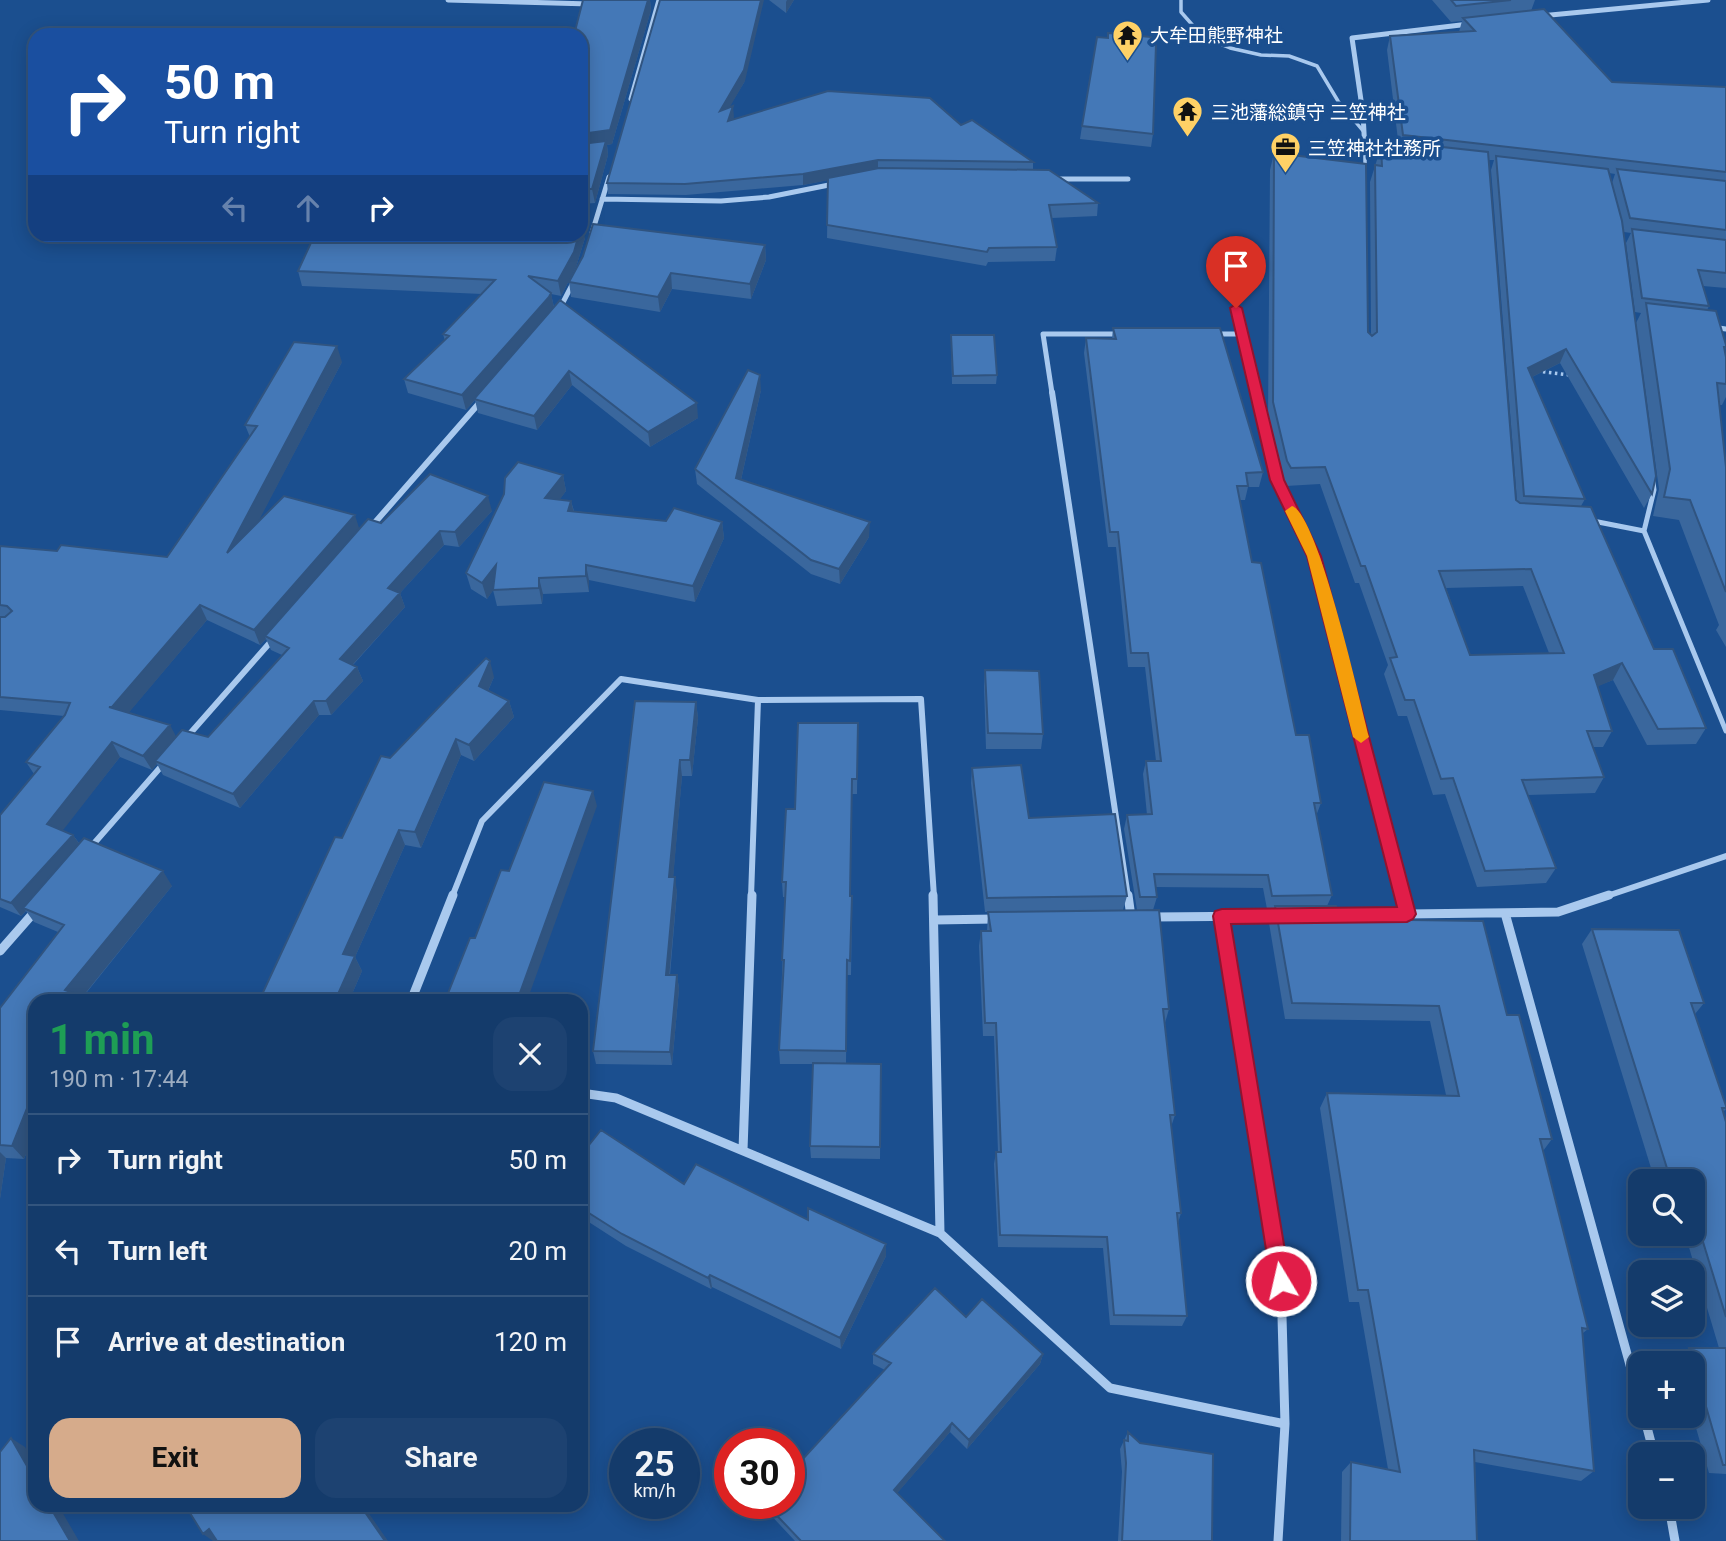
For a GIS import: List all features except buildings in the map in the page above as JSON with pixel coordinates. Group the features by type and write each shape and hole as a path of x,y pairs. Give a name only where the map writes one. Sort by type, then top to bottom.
{"street":[{"path":"447,0 601,4"},
{"path":"1538,17 1708,0"},
{"path":"628,110 658,3 643,5"},
{"path":"1392,154 1365,151 1352,38 1472,24"},
{"path":"588,246 610,174"},
{"path":"1048,179 1128,179"},
{"path":"602,199 721,201 769,197 842,183"},
{"path":"556,315 575,281"},
{"path":"1231,283 1277,480 1314,556 1407,914"},
{"path":"1699,326 1726,329"},
{"path":"1131,917 1043,334 1135,334"},
{"path":"1201,334 1241,334"},
{"path":"365,534 483,399"},
{"path":"182,743 283,628"},
{"path":"414,994 482,821 621,679 758,700 921,699 935,920 940,1233"},
{"path":"743,1150 758,700"},
{"path":"82,858 173,753"},
{"path":"1314,915 1558,912 1726,856"},
{"path":"0,951 46,899"},
{"path":"1505,914 1628,1358"},
{"path":"1222,916 1281,1281 1285,1424 1278,1541"},
{"path":"1117,918 1288,916"},
{"path":"935,920 1005,919"},
{"path":"588,1094 616,1098 940,1233 1110,1388 1285,1424"},
{"path":"1671,1519 1675,1541"}],"lane":[{"path":"1181,0 1181,12 1203,37 1230,48 1261,55 1289,56 1317,66 1338,102 1364,133"},
{"path":"1365,151 1365,178"},
{"path":"1652,476 1654,490 1644,531 1726,731"},
{"path":"1586,520 1644,531"}],"path":[{"path":"1529,370 1571,375"}],"slow traffic":[{"path":"1292,511 1314,556 1361,737"}],"place":[{"name":"大牟田熊野神社","path":"1127,62"},
{"name":"三池藩総鎮守 三笠神社","path":"1188,139"},
{"name":"三笠神社社務所","path":"1285,175"}],"route":[{"path":"1236,308 1277,480 1314,556 1407,914 1222,916 1281,1281"}]}
